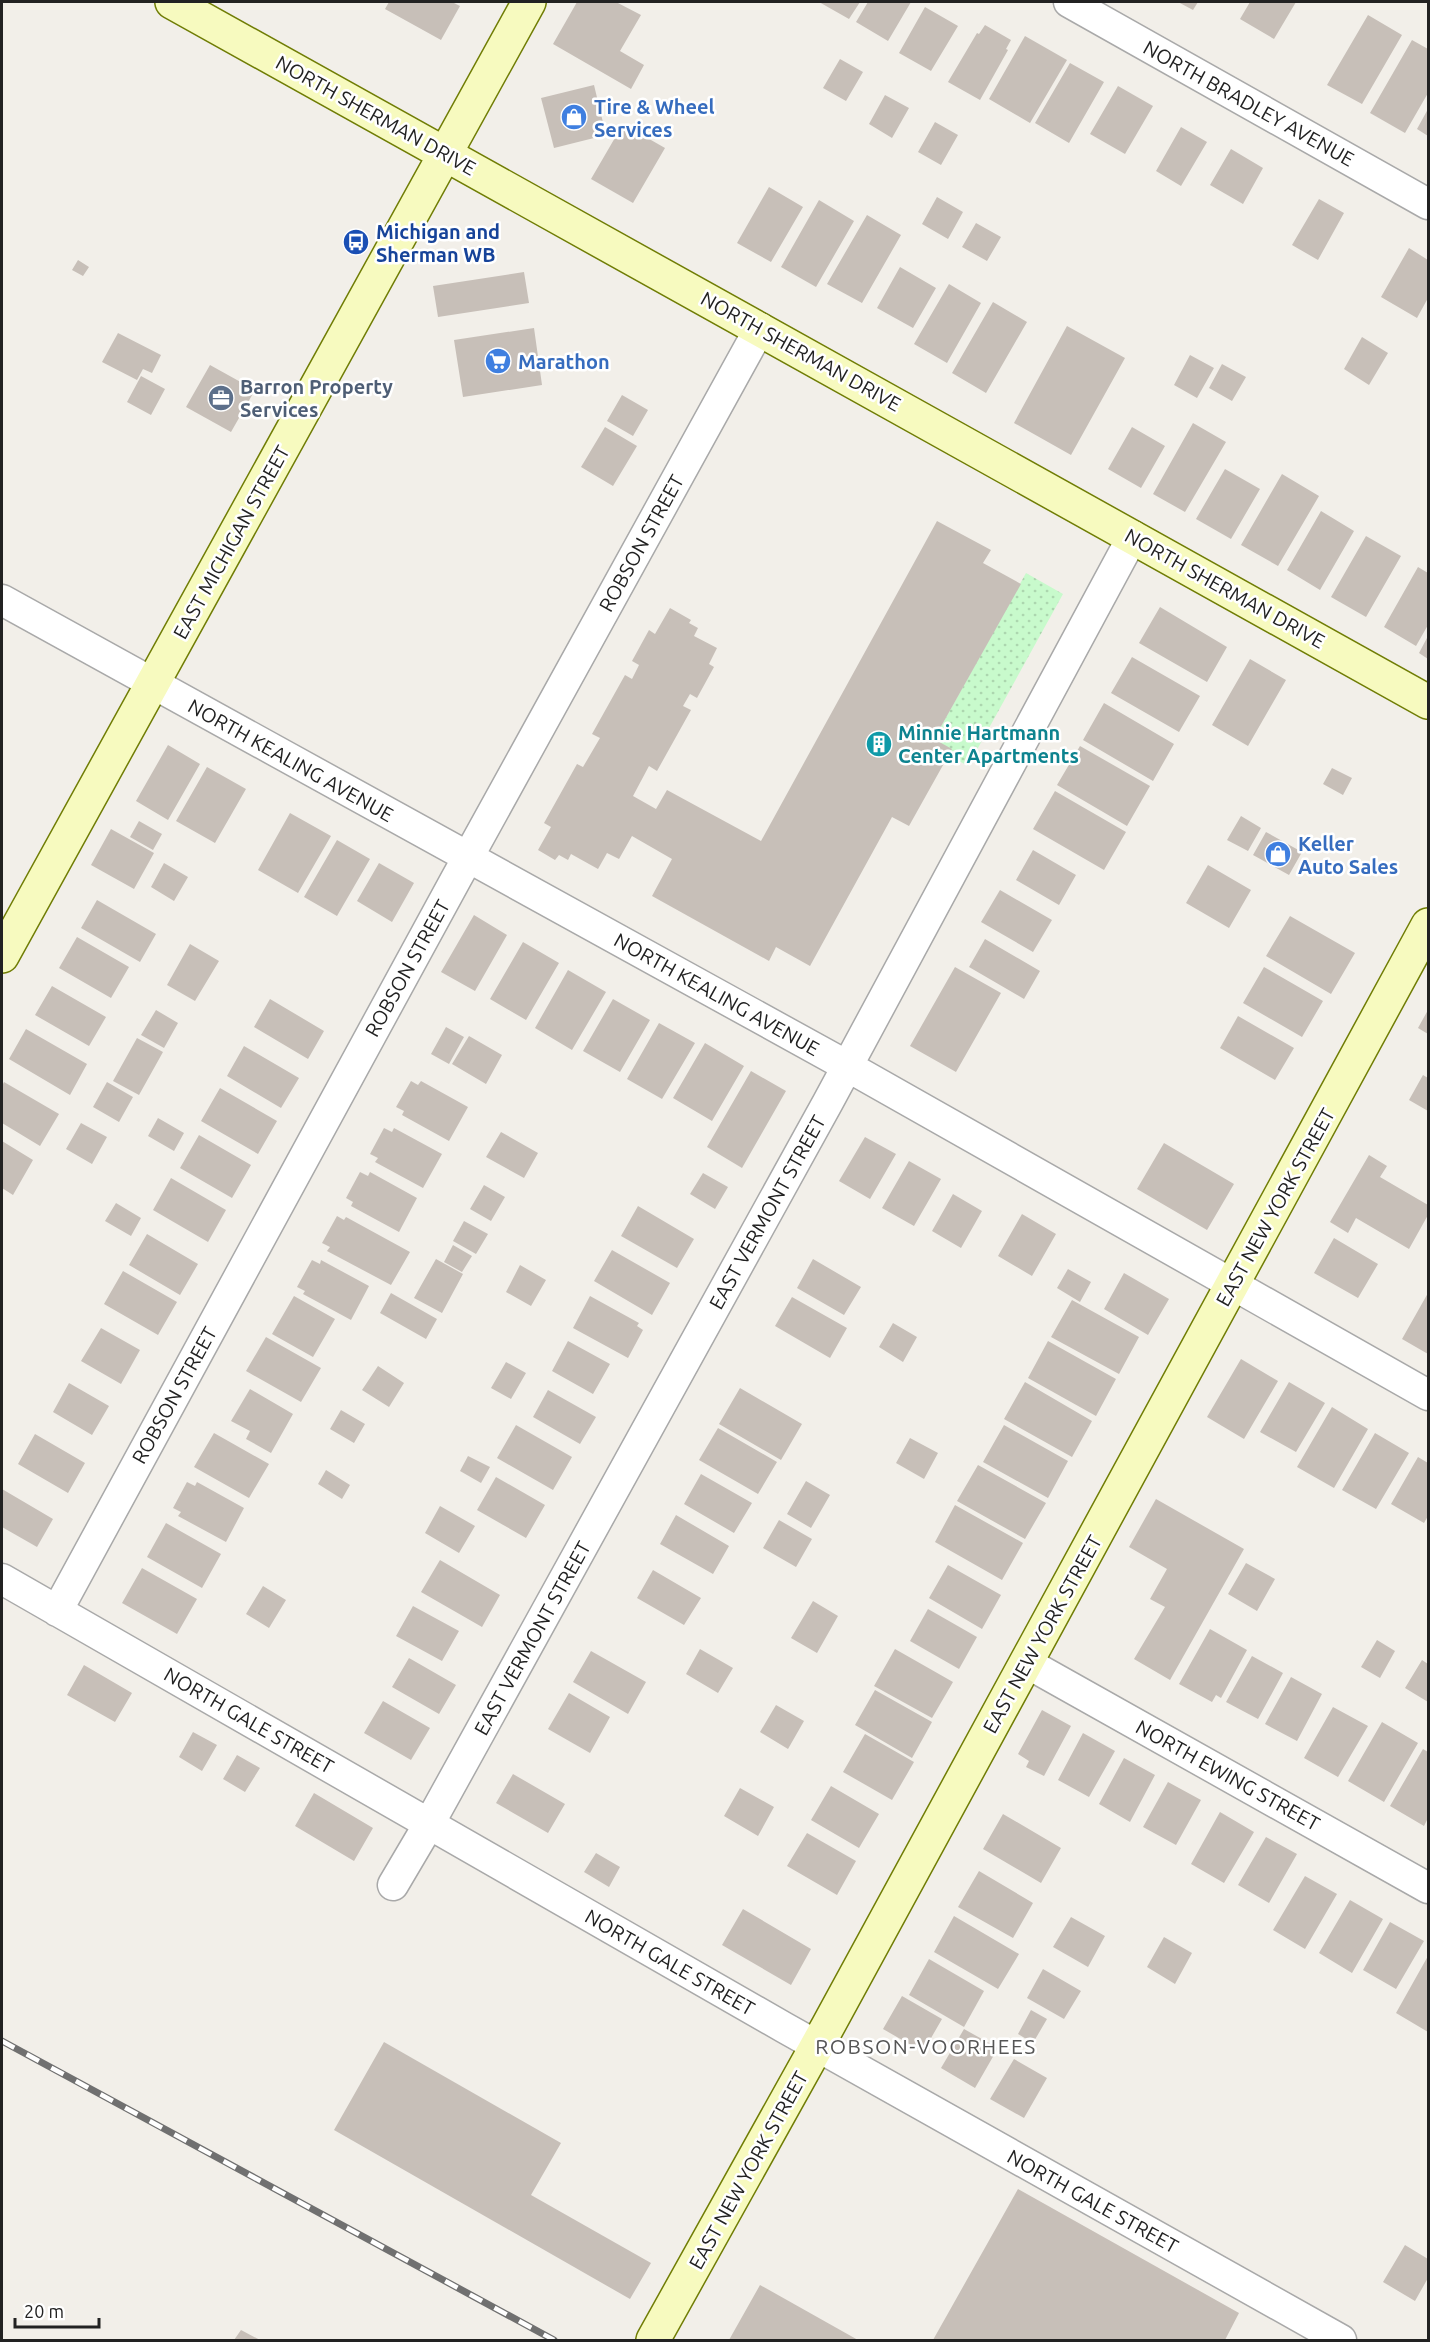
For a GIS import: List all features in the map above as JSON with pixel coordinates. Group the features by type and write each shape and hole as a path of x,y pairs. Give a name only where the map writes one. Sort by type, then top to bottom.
{"main road":[{"name":"NORTH SHERMAN DRIVE","path":"172,2 1428,702"},
{"name":"EAST MICHIGAN STREET","path":"2,956 529,2"},
{"name":"EAST NEW YORK STREET","path":"653,2340 1027,1663 1428,925"}],"street":[{"name":"NORTH BRADLEY AVENUE","path":"1069,2 1428,204"},
{"name":"ROBSON STREET","path":"57,1611 467,857 760,328"},
{"name":"EAST VERMONT STREET","path":"393,1885 429,1824 847,1066 1133,536"},
{"name":"NORTH KEALING AVENUE","path":"2,600 847,1066 1428,1395"},
{"name":"NORTH GALE STREET","path":"2,1579 817,2046 1341,2340"},
{"name":"NORTH EWING STREET","path":"1027,1663 1428,1888"}],"green space":[{"path":"1026,573 1063,594 968,766 948,755 934,739"}],"building":[{"path":"389,2 452,2 460,6 441,40 385,9"},
{"path":"577,2 616,2 641,15 620,51 644,65 631,89 553,44"},
{"path":"819,2 860,2 849,19"},
{"path":"868,2 911,2 888,41 856,22"},
{"path":"1178,2 1198,2 1193,10"},
{"path":"1250,2 1296,2 1274,39 1240,19"},
{"path":"925,7 958,26 931,71 899,53"},
{"path":"1368,15 1402,35 1362,104 1327,85"},
{"path":"985,25 1011,40 1006,49 1008,50 980,100 948,82 977,33 979,34"},
{"path":"1025,36 1067,60 1030,123 989,99"},
{"path":"1412,40 1428,49 1428,93 1405,133 1370,113"},
{"path":"840,59 863,72 846,101 823,88"},
{"path":"1070,63 1104,82 1069,143 1035,123"},
{"name":"Tire & Wheel Services","path":"594,85 606,135 554,148 541,98"},
{"path":"1118,86 1153,106 1125,154 1090,134"},
{"path":"885,95 909,108 892,138 869,124"},
{"path":"1428,109 1428,136 1417,129"},
{"path":"935,122 958,135 941,165 918,152"},
{"path":"623,124 665,148 633,203 591,179"},
{"path":"1181,127 1207,142 1181,186 1156,171"},
{"path":"1231,149 1263,168 1243,204 1210,185"},
{"path":"769,187 803,207 771,262 737,243"},
{"path":"937,197 963,212 948,239 922,224"},
{"path":"1319,199 1344,213 1318,260 1292,245"},
{"path":"819,200 854,221 816,287 781,267"},
{"path":"867,215 901,235 862,303 827,284"},
{"path":"976,223 1001,237 987,261 962,247"},
{"path":"1409,248 1428,260 1428,298 1417,318 1381,297"},
{"path":"78,260 89,267 83,276 72,270"},
{"path":"900,267 936,288 913,328 877,308"},
{"path":"524,272 529,303 438,317 433,286"},
{"path":"949,284 981,303 947,363 914,344"},
{"path":"993,302 1027,322 986,393 952,373"},
{"path":"1067,326 1125,358 1071,455 1014,423"},
{"name":"Marathon","path":"534,328 542,385 463,397 454,340"},
{"path":"118,333 161,355 152,373 143,369 137,380 102,362"},
{"path":"1362,337 1388,353 1369,385 1344,369"},
{"path":"1190,355 1214,368 1197,398 1174,385"},
{"path":"1222,364 1246,377 1232,401 1209,388"},
{"name":"Barron Property Services","path":"210,365 255,390 231,432 186,407"},
{"path":"141,376 165,389 151,415 127,402"},
{"path":"622,395 648,410 633,436 607,421"},
{"path":"1193,423 1226,442 1185,512 1153,494"},
{"path":"605,427 637,446 613,486 581,467"},
{"path":"1132,427 1165,446 1141,488 1108,469"},
{"path":"1225,469 1260,489 1231,539 1196,519"},
{"path":"1282,474 1319,496 1278,566 1241,545"},
{"path":"1321,511 1354,531 1320,590 1287,570"},
{"name":"Minnie Hartmann Center Apartments","path":"937,521 991,550 983,563 1021,584 934,739 952,749 909,826 892,817 810,966 776,947 769,961 652,896 672,859 632,836 619,859 607,853 598,869 571,854 568,860 559,855 555,860 538,850 551,827 544,823 577,764 583,767 600,738 592,734 625,675 632,679 639,665 632,661 649,630 655,634 670,608 691,620 689,623 698,628 694,636 717,648 709,664 714,667 697,698 690,694 683,706 691,710 657,771 649,766 633,796 656,809 667,790 761,841"},
{"path":"1366,536 1401,556 1366,617 1331,597"},
{"path":"1418,567 1428,573 1428,625 1416,646 1384,627"},
{"path":"1160,607 1227,647 1207,682 1139,643"},
{"path":"1428,636 1428,659 1419,653"},
{"path":"1132,657 1200,696 1179,732 1111,693"},
{"path":"1250,659 1286,680 1248,746 1212,725"},
{"path":"1104,703 1174,744 1153,781 1083,740"},
{"path":"168,745 200,764 168,820 136,801"},
{"path":"1080,746 1150,786 1127,826 1057,785"},
{"path":"207,767 246,789 215,843 176,821"},
{"path":"1332,768 1352,778 1343,795 1323,784"},
{"path":"1055,791 1126,832 1104,870 1033,829"},
{"path":"290,813 331,836 298,893 258,870"},
{"path":"1241,816 1261,828 1248,851 1227,840"},
{"path":"139,821 162,834 153,850 130,837"},
{"path":"111,829 154,853 134,889 91,865"},
{"name":"Keller Auto Sales","path":"1266,832 1302,852 1289,875 1253,855"},
{"path":"337,840 370,859 337,916 304,897"},
{"path":"1033,850 1076,875 1059,905 1016,880"},
{"path":"164,863 188,877 174,901 151,887"},
{"path":"379,863 414,883 392,922 357,901"},
{"path":"1208,865 1251,890 1229,928 1186,903"},
{"path":"1000,890 1052,920 1033,952 981,922"},
{"path":"97,900 156,934 140,962 81,928"},
{"path":"474,915 507,935 475,991 441,972"},
{"path":"1290,916 1355,953 1331,994 1266,956"},
{"path":"77,937 129,967 111,998 59,968"},
{"path":"985,939 1040,971 1024,999 969,967"},
{"path":"523,942 559,963 526,1020 490,999"},
{"path":"190,944 219,961 195,1001 167,985"},
{"path":"955,967 1001,993 956,1072 910,1046"},
{"path":"1264,967 1323,1001 1302,1037 1243,1003"},
{"path":"568,970 606,992 572,1050 535,1028"},
{"path":"52,986 106,1017 89,1046 35,1015"},
{"path":"270,999 324,1031 308,1059 254,1027"},
{"path":"613,999 650,1020 620,1072 583,1051"},
{"path":"156,1010 178,1023 164,1048 141,1035"},
{"path":"1428,1010 1428,1034 1418,1028"},
{"path":"1238,1016 1294,1048 1275,1080 1220,1048"},
{"path":"659,1023 695,1043 662,1099 627,1079"},
{"path":"446,1027 464,1037 449,1064 431,1054"},
{"path":"26,1029 87,1064 70,1095 9,1059"},
{"path":"469,1036 502,1055 486,1084 452,1064"},
{"path":"137,1038 163,1052 139,1095 113,1081"},
{"path":"705,1043 744,1066 712,1121 673,1098"},
{"path":"244,1046 299,1078 281,1108 227,1076"},
{"path":"751,1071 786,1091 742,1168 707,1147"},
{"path":"1423,1075 1428,1078 1428,1111 1409,1100"},
{"path":"411,1081 418,1085 421,1081 468,1107 449,1141 402,1115 404,1111 396,1107"},
{"path":"4,1082 59,1114 40,1146 2,1123 2,1086"},
{"path":"107,1082 133,1097 119,1122 93,1107"},
{"path":"220,1088 277,1121 258,1154 201,1121"},
{"path":"158,1118 184,1133 174,1151 148,1136"},
{"path":"81,1123 107,1137 92,1164 66,1149"},
{"path":"384,1128 392,1132 394,1128 442,1154 423,1188 375,1162 378,1158 370,1154"},
{"path":"501,1132 538,1153 524,1178 486,1157"},
{"path":"199,1135 251,1165 232,1198 180,1168"},
{"path":"865,1137 896,1154 870,1199 839,1181"},
{"path":"2,1141 33,1160 13,1195 2,1188"},
{"path":"1164,1143 1234,1184 1207,1230 1137,1189"},
{"path":"1369,1155 1387,1166 1380,1177 1428,1205 1428,1215 1409,1249 1356,1218 1348,1233 1330,1222"},
{"path":"909,1161 941,1179 914,1226 882,1208"},
{"path":"360,1172 368,1176 370,1172 417,1198 399,1232 351,1206 353,1202 346,1198"},
{"path":"703,1173 728,1187 715,1209 690,1194"},
{"path":"171,1178 226,1210 208,1242 153,1210"},
{"path":"484,1185 505,1197 491,1221 470,1209"},
{"path":"953,1194 982,1211 961,1248 932,1231"},
{"path":"116,1203 141,1218 131,1236 105,1221"},
{"path":"638,1206 694,1239 677,1268 621,1236"},
{"path":"1022,1214 1056,1234 1032,1276 998,1256"},
{"path":"337,1216 344,1220 346,1217 410,1252 391,1285 327,1251 330,1247 322,1243"},
{"path":"464,1221 488,1234 476,1254 453,1241"},
{"path":"147,1234 198,1264 180,1295 129,1265"},
{"path":"1334,1238 1378,1264 1358,1298 1314,1273"},
{"path":"453,1245 472,1256 462,1272 444,1262"},
{"path":"612,1250 670,1283 652,1315 594,1281"},
{"path":"436,1259 463,1274 442,1313 414,1298"},
{"path":"813,1259 861,1287 844,1315 797,1288"},
{"path":"312,1260 320,1264 321,1260 369,1286 351,1320 303,1294 305,1291 297,1287"},
{"path":"520,1265 546,1280 531,1306 506,1292"},
{"path":"1068,1269 1091,1282 1080,1302 1057,1288"},
{"path":"123,1271 177,1302 158,1335 104,1304"},
{"path":"1124,1273 1169,1299 1148,1335 1104,1309"},
{"path":"391,1293 437,1319 426,1339 380,1313"},
{"path":"1428,1293 1428,1354 1402,1339"},
{"path":"294,1296 335,1319 313,1357 272,1334"},
{"path":"590,1296 639,1323 637,1326 643,1330 628,1358 573,1328"},
{"path":"792,1297 847,1328 830,1358 775,1326"},
{"path":"1072,1300 1139,1337 1119,1374 1051,1337"},
{"path":"893,1323 917,1337 903,1362 879,1347"},
{"path":"101,1328 140,1350 121,1384 81,1361"},
{"path":"266,1337 321,1368 301,1402 246,1371"},
{"path":"568,1341 610,1364 593,1394 552,1371"},
{"path":"1048,1341 1116,1379 1096,1416 1028,1378"},
{"path":"1241,1359 1278,1381 1244,1439 1207,1417"},
{"path":"506,1362 526,1373 511,1399 491,1388"},
{"path":"378,1366 404,1383 389,1407 362,1390"},
{"path":"1025,1382 1092,1421 1072,1457 1004,1419"},
{"path":"1289,1382 1325,1403 1296,1452 1260,1432"},
{"path":"69,1383 109,1406 92,1435 53,1412"},
{"path":"740,1388 802,1424 781,1460 719,1424"},
{"path":"250,1389 293,1414 271,1453 246,1439 250,1431 231,1421"},
{"path":"548,1390 596,1417 580,1444 533,1417"},
{"path":"1332,1407 1368,1429 1334,1488 1297,1467"},
{"path":"341,1410 365,1424 354,1443 330,1429"},
{"path":"516,1425 572,1457 553,1490 497,1458"},
{"path":"1004,1425 1068,1461 1048,1498 983,1462"},
{"path":"718,1428 777,1462 758,1494 699,1460"},
{"path":"214,1433 269,1464 249,1498 194,1467"},
{"path":"1375,1433 1409,1453 1376,1509 1342,1490"},
{"path":"35,1434 85,1463 68,1493 18,1464"},
{"path":"910,1438 938,1453 924,1479 896,1463"},
{"path":"468,1456 490,1467 481,1483 460,1471"},
{"path":"1418,1457 1428,1463 1428,1516 1424,1523 1391,1504"},
{"path":"978,1465 1046,1503 1025,1539 957,1501"},
{"path":"326,1470 350,1485 342,1499 318,1484"},
{"path":"701,1474 752,1503 734,1533 684,1504"},
{"path":"496,1477 545,1505 526,1538 477,1510"},
{"path":"806,1481 830,1495 811,1528 787,1514"},
{"path":"187,1482 195,1486 197,1482 244,1508 226,1542 178,1516 181,1512 173,1508"},
{"path":"2,1489 53,1519 37,1547 2,1527"},
{"path":"1156,1499 1244,1549 1170,1680 1134,1659 1165,1607 1150,1599 1167,1569 1129,1547"},
{"path":"955,1505 1023,1543 1002,1580 935,1542"},
{"path":"440,1506 475,1526 459,1553 425,1533"},
{"path":"676,1515 729,1546 713,1574 660,1544"},
{"path":"779,1520 812,1539 796,1567 763,1548"},
{"path":"166,1523 221,1554 202,1588 147,1557"},
{"path":"440,1560 500,1595 482,1627 421,1592"},
{"path":"1246,1563 1275,1579 1257,1611 1228,1594"},
{"path":"948,1565 1001,1595 982,1629 929,1598"},
{"path":"142,1568 197,1599 177,1634 122,1603"},
{"path":"653,1570 701,1598 684,1625 637,1598"},
{"path":"263,1586 286,1600 269,1628 246,1614"},
{"path":"813,1601 838,1616 817,1653 791,1638"},
{"path":"413,1606 459,1631 442,1661 396,1636"},
{"path":"928,1609 977,1637 959,1669 910,1641"},
{"path":"1210,1629 1247,1650 1221,1698 1216,1695 1212,1702 1179,1684"},
{"path":"1377,1640 1395,1651 1380,1678 1361,1667"},
{"path":"700,1649 733,1668 718,1693 686,1674"},
{"path":"895,1649 953,1682 932,1718 874,1686"},
{"path":"591,1651 646,1682 628,1714 573,1682"},
{"path":"1252,1656 1283,1673 1258,1719 1226,1702"},
{"path":"409,1658 456,1685 439,1714 392,1687"},
{"path":"1422,1660 1428,1664 1428,1702 1405,1688"},
{"path":"84,1665 132,1693 115,1722 67,1695"},
{"path":"1291,1677 1322,1694 1297,1741 1265,1724"},
{"path":"875,1690 932,1722 912,1758 855,1725"},
{"path":"569,1693 610,1717 590,1753 548,1729"},
{"path":"383,1701 430,1728 411,1760 364,1733"},
{"path":"776,1705 804,1721 788,1749 760,1732"},
{"path":"1333,1707 1368,1726 1338,1777 1304,1758"},
{"path":"1042,1710 1071,1726 1044,1776 1026,1767 1029,1761 1018,1754"},
{"path":"1382,1722 1418,1743 1384,1802 1348,1781"},
{"path":"193,1732 217,1745 202,1771 179,1757"},
{"path":"1083,1733 1115,1751 1089,1797 1058,1780"},
{"path":"865,1734 914,1762 892,1800 843,1772"},
{"path":"1423,1749 1428,1752 1428,1818 1424,1826 1390,1806"},
{"path":"237,1755 260,1768 245,1792 223,1779"},
{"path":"1124,1758 1155,1775 1130,1822 1099,1804"},
{"path":"513,1774 565,1804 548,1833 496,1803"},
{"path":"1168,1782 1201,1800 1176,1845 1143,1827"},
{"path":"831,1786 879,1814 859,1848 811,1820"},
{"path":"740,1788 774,1807 758,1836 724,1816"},
{"path":"314,1793 373,1828 354,1861 295,1826"},
{"path":"1220,1812 1254,1832 1224,1883 1191,1864"},
{"path":"1003,1814 1061,1848 1041,1883 983,1849"},
{"path":"807,1833 856,1861 837,1895 787,1866"},
{"path":"1266,1837 1297,1854 1269,1903 1238,1885"},
{"path":"596,1853 620,1867 609,1887 584,1872"},
{"path":"979,1871 1033,1903 1013,1938 958,1907"},
{"path":"1305,1876 1337,1894 1305,1949 1273,1930"},
{"path":"1350,1900 1383,1919 1352,1973 1319,1953"},
{"path":"743,1909 811,1949 791,1985 722,1945"},
{"path":"954,1916 1019,1954 998,1989 934,1952"},
{"path":"1071,1917 1105,1936 1088,1967 1053,1947"},
{"path":"1390,1922 1424,1941 1396,1989 1363,1970"},
{"path":"1164,1937 1192,1953 1175,1984 1147,1967"},
{"path":"1428,1956 1428,2032 1396,2013"},
{"path":"929,1959 984,1991 964,2027 909,1995"},
{"path":"1043,1969 1081,1991 1064,2019 1027,1998"},
{"path":"902,1996 942,2019 923,2052 883,2029"},
{"path":"1031,2010 1047,2019 1033,2043 1018,2034"},
{"path":"964,2029 998,2048 975,2088 941,2068"},
{"path":"384,2042 561,2143 531,2195 651,2263 630,2299 334,2130"},
{"path":"1014,2059 1047,2078 1024,2118 990,2099"},
{"path":"1018,2189 1239,2313 1225,2340 933,2340"},
{"path":"1405,2245 1428,2259 1428,2278 1415,2301 1383,2282"},
{"path":"760,2285 858,2340 729,2340"},
{"path":"241,2330 260,2340 234,2340"}],"railway":[{"path":"2,2041 554,2340"}],"place":[{"name":"Tire & Wheel Services","path":"574,117"},
{"name":"Michigan and Sherman WB","path":"356,242"},
{"name":"Marathon","path":"498,361"},
{"name":"Barron Property Services","path":"221,398"},
{"name":"Minnie Hartmann Center Apartments","path":"879,744"},
{"name":"Keller Auto Sales","path":"1278,854"}],"district":[{"name":"ROBSON-VOORHEES","path":"926,2046"}]}
